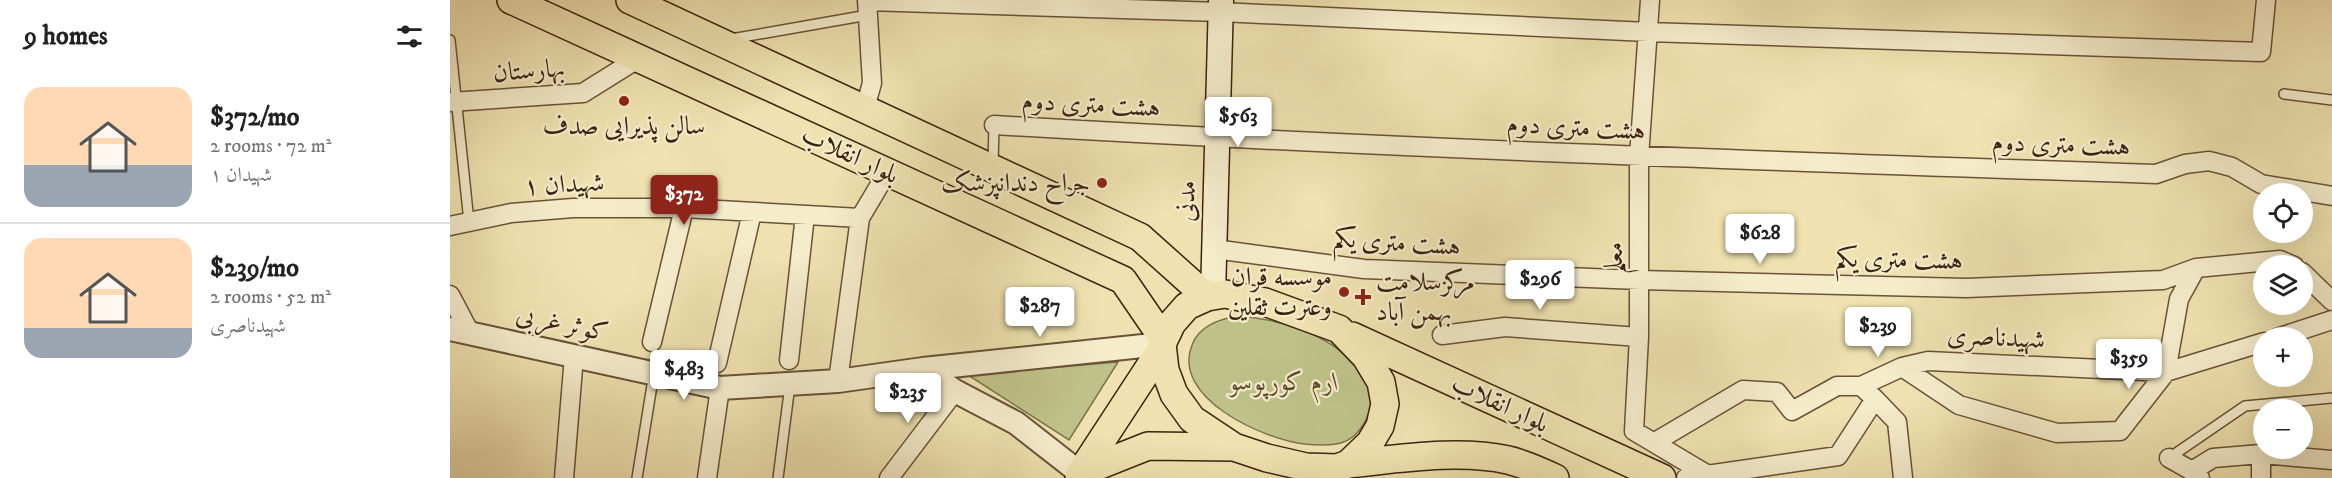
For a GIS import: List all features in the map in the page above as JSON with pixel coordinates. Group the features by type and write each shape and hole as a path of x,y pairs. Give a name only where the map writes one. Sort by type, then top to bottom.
{"main road":[{"name":"بلوار انقلاب","path":"511,0 1123,280 1163,344"},
{"name":"بلوار انقلاب","path":"630,0 1140,237 1210,297"},
{"name":"مدنی","path":"1210,297 1214,249 1221,6"},
{"path":"1078,475 1163,344 1172,322 1187,306 1225,294 1245,296 1339,329 1366,357 1381,382 1384,404 1380,426 1370,443 1342,470 1306,467 1234,447 1192,419 1174,394 1165,370 1163,344"},
{"name":"بلوار انقلاب","path":"1339,329 1662,478"},
{"path":"1078,475 1148,447 1234,447"},
{"name":"بلوار انقلاب","path":"1342,470 1423,457 1480,456 1508,460 1555,478"}],"street":[{"name":"معلم","path":"1650,0 1639,157 1639,337 1634,431 1708,475"},
{"path":"865,108 872,83 867,5 1221,6 1648,32 2261,52 2266,0"},
{"name":"بهارستان","path":"453,101 583,93 639,58"},
{"name":"هشت متری دوم","path":"994,125 1217,138 1639,157 2156,174 2185,164 2209,161 2232,167 2261,184 2332,196"},
{"path":"838,381 860,218 879,186"},
{"name":"شهیدان ۱","path":"450,226 511,213 573,208 684,208 860,218"},
{"path":"652,342 684,208"},
{"path":"717,363 752,212"},
{"path":"789,360 804,215"},
{"name":"هشت متری یکم","path":"1214,249 1364,269 1640,280 1966,288 2163,280 2196,268 2253,263"},
{"path":"1902,367 1959,405 2057,433 2120,431 2166,372 2179,299 2196,268"},
{"path":"2313,283 2332,301"},
{"path":"450,296 460,331"},
{"path":"2311,327 2332,320"},
{"path":"1442,335 1505,327 1639,337"},
{"name":"کوثر غربی","path":"460,331 720,388 838,381 924,369 1163,344"},
{"name":"شهید‌ناصری","path":"1655,442 1743,390 1778,392 1792,411 1837,386 1861,386 1902,367 1928,361 2166,372 2253,345"},
{"path":"564,478 574,356"},
{"path":"924,369 955,391 1016,423 1078,475"},
{"path":"1861,386 1897,422 1903,478"},
{"path":"707,478 720,388"},
{"path":"890,478 955,391"},
{"path":"1686,478 1838,456 1875,399"},
{"path":"2169,458 2196,475 2213,458 2253,455"},
{"path":"2313,458 2332,460"},
{"path":"2260,478 2261,459"}],"lane":[{"path":"719,41 867,5"},
{"path":"450,40 453,101 469,222"},
{"path":"2284,94 2332,100"},
{"path":"993,167 994,125"},
{"path":"637,478 654,373"},
{"path":"778,478 790,385"},
{"path":"2169,458 2245,406 2332,398"}],"green space":[{"name":"ارم کورپوسو","path":"1236,316 1268,320 1300,329 1331,344 1344,354 1360,372 1371,393 1367,418 1359,431 1341,443 1304,444 1266,434 1225,412 1207,398 1195,382 1189,364 1192,345 1204,329 1216,322"},
{"path":"1118,362 1069,440 968,375"}],"place":[{"name":"سالن پذیرایی صدف","path":"624,101"},
{"name":"جراح دندانپزشک","path":"1102,183"},
{"name":"موسسه قران وعترت ثقلین","path":"1344,292"},
{"name":"مرکزسلامت بهمن آباد","path":"1363,297"}]}
